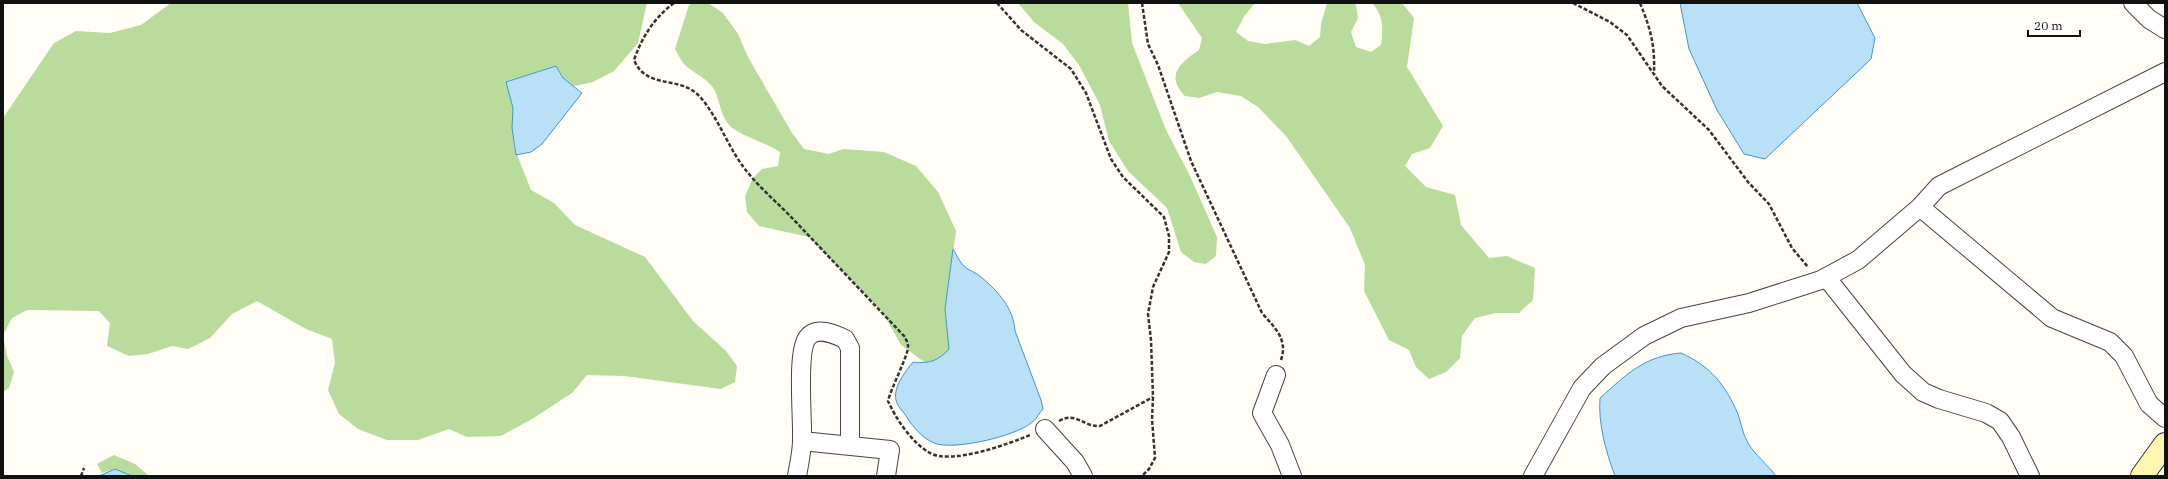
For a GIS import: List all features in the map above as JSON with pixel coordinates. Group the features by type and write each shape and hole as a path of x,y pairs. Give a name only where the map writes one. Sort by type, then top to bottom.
{"main road":[{"path":"2142,476 2165,444"}],"street":[{"path":"2140,5 2165,29"},
{"path":"1533,476 1582,388 1603,366 1644,336 1681,318 1749,303 1824,279 1858,260 1920,206 1939,186 2165,72"},
{"path":"1920,206 2052,318 2110,342 2124,356 2149,404 2165,418"},
{"path":"1824,279 1903,374 1923,392 1939,399 1986,413 2000,421 2012,437 2030,476"},
{"path":"797,476 802,441 802,352 808,337 815,332 825,331 845,339 850,348 850,445"},
{"path":"1276,375 1262,413 1280,445 1292,476"},
{"path":"1045,429 1075,462 1083,476"},
{"path":"802,441 890,450 886,476"}],"path":[{"path":"674,3 659,15 648,30 634,60 639,71 651,80 663,80 687,88 698,94 710,108 743,166 905,337 908,345 907,354 896,375 888,401 893,412 919,445 931,454 955,456 1000,448 1045,429 1067,417 1076,417 1092,427 1100,426 1154,397"},
{"path":"997,3 1021,30 1071,69 1086,93 1111,159 1123,177 1164,217 1169,236 1169,252 1153,287 1148,314 1154,397 1152,419 1155,458 1149,469 1142,476"},
{"path":"1142,3 1148,44 1158,65 1191,161 1262,313 1279,332 1284,344 1276,375"},
{"path":"1573,3 1610,22 1627,35 1662,86 1709,130 1748,182 1769,204 1792,248 1824,279"},
{"path":"1640,3 1651,30 1655,50 1654,75"},
{"path":"81,476 84,468"}],"green space":[{"path":"171,3 647,3 638,43 614,71 593,82 574,86 563,78 556,66 506,82 513,108 514,147 531,190 554,203 575,225 645,257 693,321 726,351 737,366 735,382 721,389 624,376 587,375 572,393 532,419 501,436 467,437 449,429 418,440 387,440 358,429 339,414 328,390 335,363 332,339 306,329 257,301 232,314 210,338 188,349 172,346 148,354 129,356 107,346 110,323 99,311 27,310 12,318 3,335 3,118 54,43 76,31 110,33 141,25"},
{"path":"694,3 708,3 723,13 738,34 748,57 792,133 804,149 829,154 843,149 884,152 916,166 938,192 956,231 945,309 949,349 940,359 927,364 901,345 882,311 809,237 759,226 747,212 745,196 753,178 762,169 778,166 780,152 731,127 723,115 715,91 709,83 682,62 675,49 689,5"},
{"path":"1018,3 1128,3 1132,43 1166,130 1190,176 1217,237 1216,256 1206,264 1194,262 1181,252 1167,208 1128,171 1109,141 1100,105 1079,65 1063,44 1034,22"},
{"path":"1178,3 1255,3 1245,15 1236,32 1248,41 1265,44 1295,40 1309,46 1320,37 1321,24 1327,3 1354,3 1356,5 1358,18 1351,32 1356,47 1371,52 1381,45 1382,34 1381,18 1372,3 1402,3 1414,18 1407,67 1443,126 1430,148 1412,154 1405,166 1426,187 1455,195 1461,225 1489,258 1507,256 1535,268 1533,300 1519,313 1496,313 1475,318 1462,336 1460,358 1446,372 1429,379 1416,367 1409,350 1389,340 1364,291 1365,265 1350,228 1286,136 1258,107 1241,96 1217,92 1199,98 1185,96 1179,89 1176,82 1177,70 1186,60 1199,50 1202,38"},
{"path":"3,335 7,356 14,372 9,388 3,392"},
{"path":"114,455 135,464 149,476 132,476 115,469 102,473 97,464"}],"water":[{"path":"1680,3 1857,3 1875,38 1871,59 1765,159 1744,154 1717,110 1689,49"},
{"path":"556,66 563,78 582,93 542,144 531,152 516,155 512,128 513,108 506,82"},
{"path":"953,249 963,265 987,282 999,294 1012,315 1015,331 1043,409 1033,422 1012,433 969,444 943,445 930,441 918,432 899,406 897,402 896,390 900,380 913,362 933,361 949,349 945,309"},
{"path":"1681,353 1700,364 1716,377 1733,403 1746,440 1754,452 1776,476 1615,476 1601,428 1600,398 1627,374 1646,362 1656,358"},
{"path":"115,469 132,476 99,476"}]}
